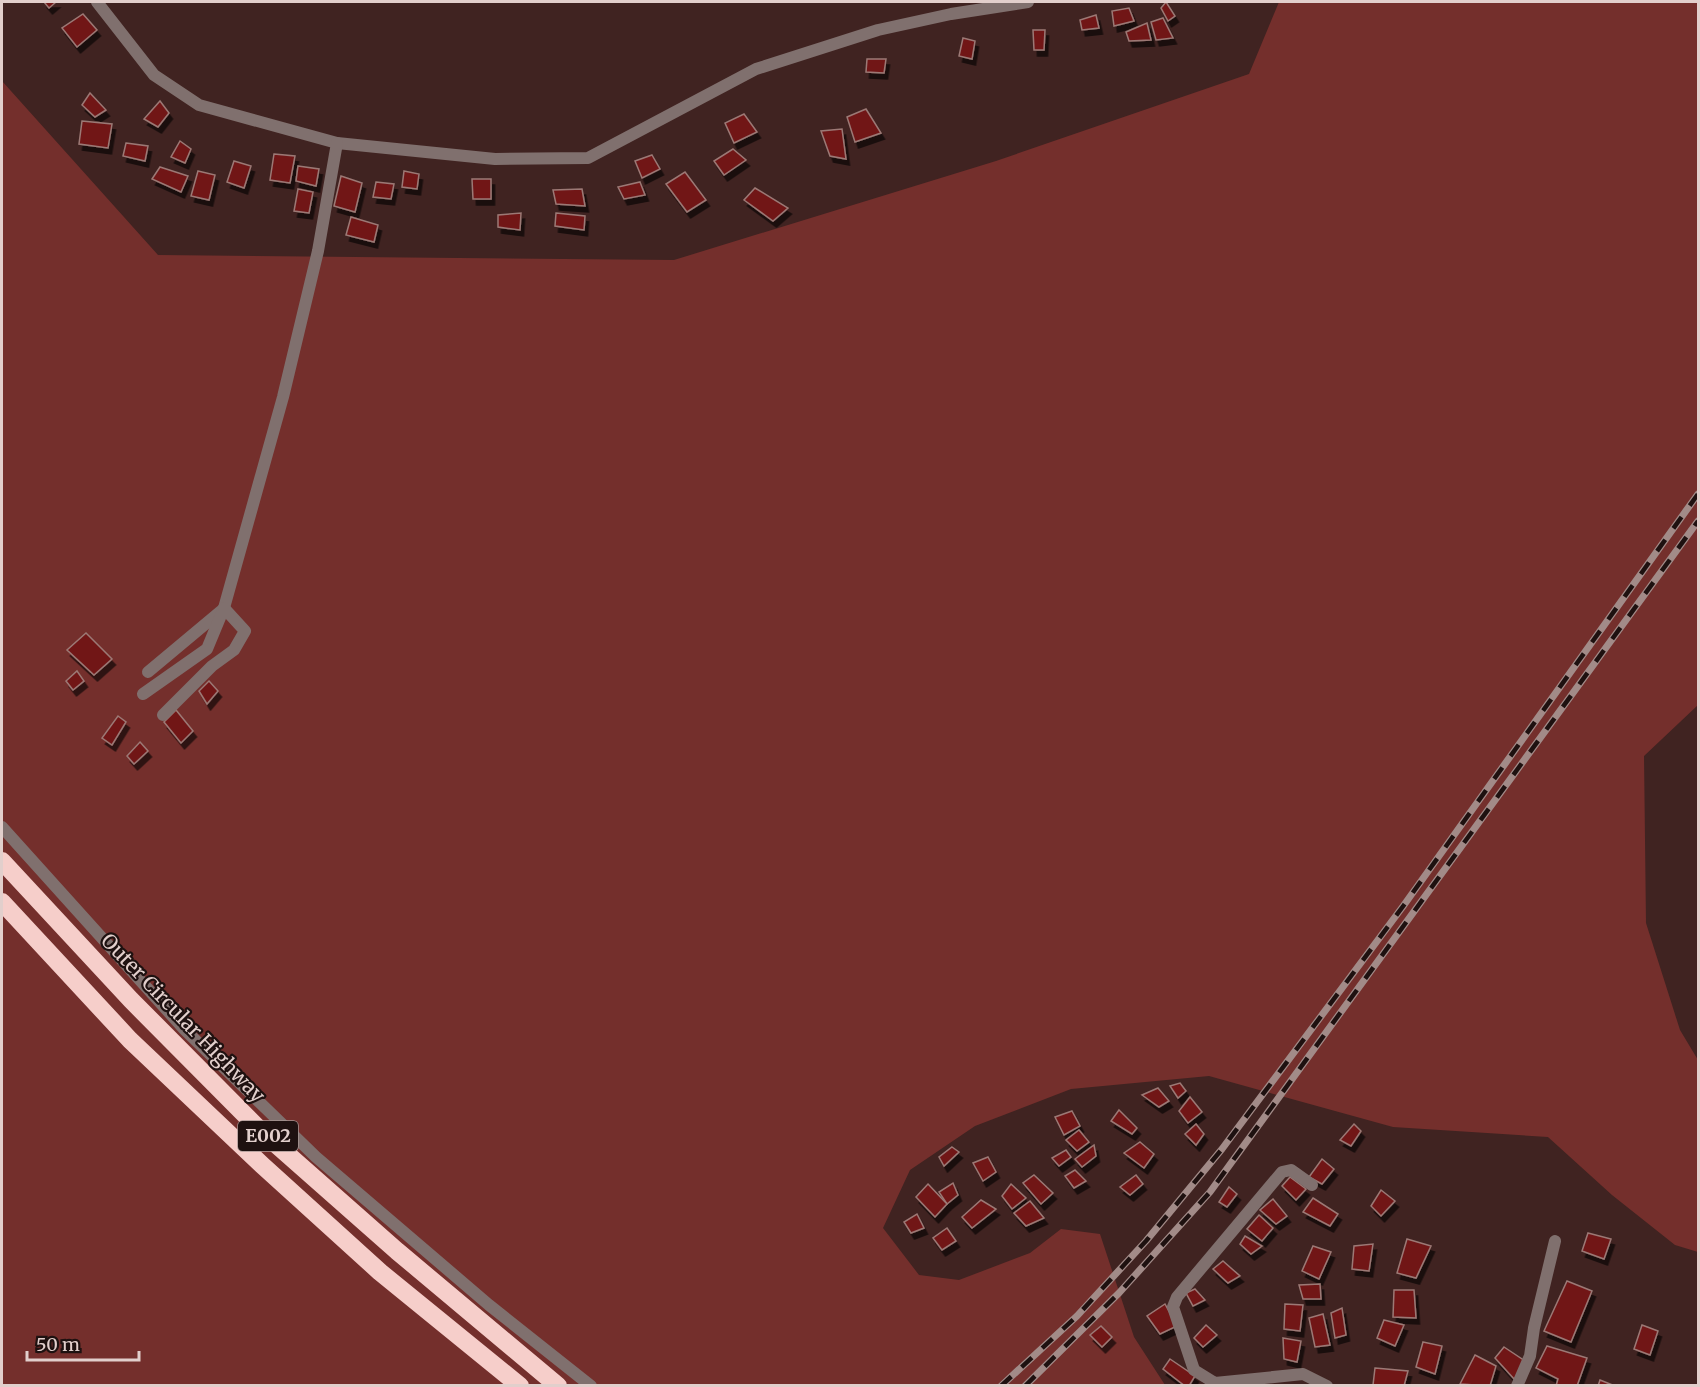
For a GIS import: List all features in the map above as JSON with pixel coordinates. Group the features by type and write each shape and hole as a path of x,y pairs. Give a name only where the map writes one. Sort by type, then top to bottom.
{"highway":[{"name":"Outer Circular Highway","path":"2,861 131,1000 261,1131 397,1251 558,1386"},
{"name":"E002","path":"2,902 130,1040 254,1156 380,1272 520,1386"}],"street":[{"path":"97,2 154,75 200,105 336,143 495,159 588,158 756,69 878,30 951,14 1028,2"},
{"path":"142,694 207,649 225,608 283,397 318,251 336,143"},
{"path":"147,672 225,608"},
{"path":"164,715 213,666 234,650 245,631 225,608"},
{"path":"2,827 184,1029 316,1157 489,1305 591,1386"},
{"path":"1311,1185 1291,1170 1282,1172 1177,1297 1173,1307 1194,1370 1215,1383 1303,1374 1327,1386"},
{"path":"1516,1386 1530,1356 1534,1328 1555,1241"}],"shaded area":[{"path":"1279,2 1698,2 1698,705 1644,756 1646,923 1680,1030 1698,1060 1698,1252 1675,1245 1612,1195 1548,1137 1393,1127 1209,1076 1071,1089 975,1126 910,1170 883,1228 919,1275 959,1280 1030,1253 1061,1229 1100,1234 1134,1337 1165,1385 2,1385 2,81 158,255 674,260 996,161 1249,74"}],"building":[{"path":"44,2 56,2 49,8"},
{"path":"1166,2 1175,16 1168,21 1161,8"},
{"path":"1129,8 1134,21 1114,26 1112,11"},
{"path":"83,14 97,30 77,47 62,28"},
{"path":"1096,15 1099,28 1082,30 1080,20"},
{"path":"1163,18 1173,38 1156,40 1151,22"},
{"path":"1147,23 1151,40 1129,41 1126,32"},
{"path":"1033,30 1045,30 1044,50 1034,50"},
{"path":"963,38 975,41 972,59 959,56"},
{"path":"867,59 886,59 884,73 866,72"},
{"path":"90,93 106,110 95,117 82,105"},
{"path":"160,101 169,113 158,127 144,119"},
{"path":"866,109 881,133 855,142 847,117"},
{"path":"744,114 757,132 734,143 725,123"},
{"path":"82,121 112,124 108,148 79,144"},
{"path":"842,129 846,159 830,156 821,131"},
{"path":"180,141 191,149 185,163 171,157"},
{"path":"126,143 148,146 145,161 123,156"},
{"path":"733,149 746,160 724,175 714,161"},
{"path":"274,154 295,156 290,183 270,180"},
{"path":"652,155 660,169 642,178 635,161"},
{"path":"234,161 251,166 244,188 227,182"},
{"path":"298,166 319,169 316,186 296,181"},
{"path":"160,167 188,176 181,192 152,179"},
{"path":"198,171 215,175 209,200 191,196"},
{"path":"404,171 419,174 417,189 402,187"},
{"path":"685,172 706,200 687,212 666,184"},
{"path":"341,176 362,183 355,212 334,206"},
{"path":"472,179 491,179 491,199 473,199"},
{"path":"376,182 394,184 391,199 373,197"},
{"path":"640,182 645,195 624,199 618,187"},
{"path":"755,188 788,208 773,221 744,200"},
{"path":"298,189 313,192 309,213 294,211"},
{"path":"582,189 585,206 556,204 553,190"},
{"path":"521,213 520,230 498,227 498,215"},
{"path":"556,213 585,216 584,230 555,226"},
{"path":"351,217 378,225 374,242 346,235"},
{"path":"86,633 112,659 94,675 67,650"},
{"path":"77,671 84,681 73,690 66,681"},
{"path":"209,681 218,691 207,704 199,691"},
{"path":"176,710 193,731 181,743 164,722"},
{"path":"118,716 126,722 112,745 102,738"},
{"path":"140,742 148,751 134,764 127,756"},
{"path":"1180,1083 1186,1091 1178,1098 1170,1086"},
{"path":"1158,1088 1169,1101 1159,1107 1142,1095"},
{"path":"1190,1097 1202,1112 1188,1123 1179,1111"},
{"path":"1119,1110 1137,1128 1132,1134 1111,1121"},
{"path":"1072,1111 1080,1126 1064,1135 1055,1117"},
{"path":"1196,1124 1204,1134 1196,1145 1185,1134"},
{"path":"1354,1124 1361,1131 1351,1146 1340,1140"},
{"path":"1079,1130 1089,1142 1077,1151 1066,1140"},
{"path":"1140,1142 1154,1154 1144,1168 1124,1153"},
{"path":"1094,1145 1096,1156 1082,1167 1075,1159"},
{"path":"952,1147 959,1152 944,1166 939,1157"},
{"path":"1066,1150 1071,1157 1059,1166 1052,1158"},
{"path":"988,1157 996,1172 983,1181 973,1163"},
{"path":"1322,1159 1334,1169 1322,1184 1309,1177"},
{"path":"1075,1170 1086,1181 1074,1188 1065,1176"},
{"path":"1034,1175 1053,1193 1041,1204 1023,1183"},
{"path":"1136,1175 1143,1184 1130,1195 1120,1187"},
{"path":"1290,1177 1306,1189 1296,1200 1282,1186"},
{"path":"953,1183 958,1195 947,1204 939,1192"},
{"path":"928,1184 947,1204 935,1217 916,1197"},
{"path":"1011,1184 1026,1198 1012,1209 1002,1196"},
{"path":"1229,1187 1237,1194 1227,1207 1219,1202"},
{"path":"1381,1190 1395,1201 1381,1216 1371,1206"},
{"path":"1313,1198 1338,1214 1330,1226 1303,1212"},
{"path":"1273,1199 1287,1216 1276,1224 1260,1210"},
{"path":"981,1200 996,1209 972,1228 962,1217"},
{"path":"1030,1201 1044,1218 1026,1226 1014,1213"},
{"path":"917,1214 924,1228 911,1233 904,1222"},
{"path":"1259,1215 1273,1228 1262,1241 1247,1229"},
{"path":"947,1228 956,1241 942,1250 933,1238"},
{"path":"1588,1233 1611,1239 1604,1259 1582,1251"},
{"path":"1245,1236 1262,1246 1251,1254 1240,1244"},
{"path":"1407,1239 1431,1246 1416,1278 1397,1273"},
{"path":"1373,1244 1369,1271 1352,1269 1354,1246"},
{"path":"1313,1246 1331,1252 1319,1279 1302,1271"},
{"path":"1223,1261 1240,1276 1228,1283 1213,1269"},
{"path":"1567,1281 1592,1291 1571,1342 1544,1331"},
{"path":"1320,1284 1321,1299 1303,1299 1299,1285"},
{"path":"1195,1289 1205,1300 1193,1306 1186,1293"},
{"path":"1394,1290 1414,1290 1416,1318 1393,1317"},
{"path":"1165,1304 1177,1326 1160,1334 1147,1316"},
{"path":"1285,1304 1303,1305 1300,1331 1284,1329"},
{"path":"1342,1308 1346,1335 1335,1338 1331,1313"},
{"path":"1323,1314 1330,1345 1315,1347 1309,1318"},
{"path":"1384,1320 1404,1325 1395,1346 1377,1338"},
{"path":"1206,1325 1217,1335 1203,1347 1194,1338"},
{"path":"1642,1325 1658,1331 1650,1355 1634,1349"},
{"path":"1101,1326 1112,1337 1102,1347 1090,1335"},
{"path":"1283,1338 1301,1341 1297,1362 1284,1359"},
{"path":"1423,1342 1442,1346 1435,1374 1416,1367"},
{"path":"1547,1346 1587,1358 1577,1386 1556,1386 1558,1379 1536,1368"},
{"path":"1504,1347 1525,1361 1515,1380 1495,1358"},
{"path":"1475,1355 1496,1366 1490,1386 1460,1384"},
{"path":"1170,1359 1195,1376 1189,1386 1185,1386 1163,1369"},
{"path":"1375,1368 1408,1371 1404,1386 1373,1385"},
{"path":"1600,1380 1615,1386 1598,1386"}],"railway":[{"path":"1001,1386 1077,1316 1146,1241 1222,1149 1404,905 1698,494"},
{"path":"1025,1386 1119,1293 1210,1192 1698,521"}]}
